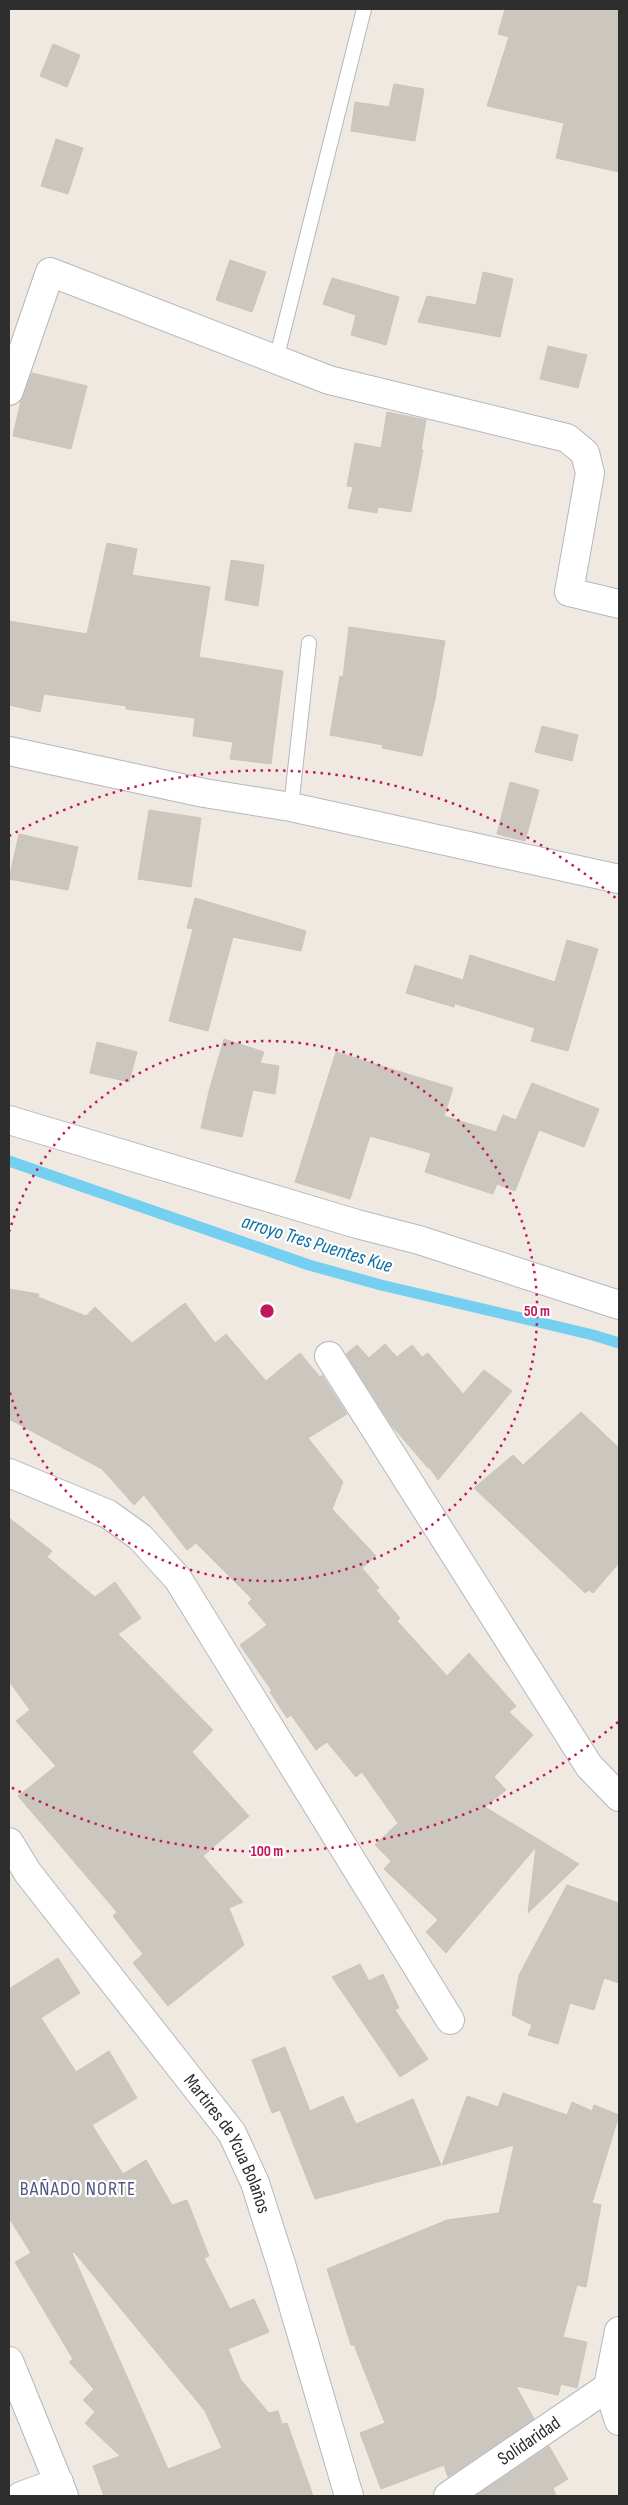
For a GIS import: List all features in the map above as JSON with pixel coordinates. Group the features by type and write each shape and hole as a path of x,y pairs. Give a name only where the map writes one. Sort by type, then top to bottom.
{"street":[{"path":"9,391 50,272 329,380 567,438 585,453 590,473 569,592 619,604"},
{"path":"9,751 204,793 291,807 619,879"},
{"path":"9,1120 358,1224 419,1240 619,1305"},
{"path":"329,1356 589,1766 619,1797"},
{"path":"9,1473 108,1514 140,1537 178,1579 450,2020"},
{"name":"Martires de Ycua Bolaños","path":"9,1842 28,1873 232,2133 255,2183 281,2264 349,2496"},
{"path":"619,2330 608,2387 619,2421"},
{"path":"9,2361 61,2489 22,2496"},
{"name":"Solidaridad","path":"448,2496 608,2387"}],"lane":[{"path":"276,360 364,9"},
{"path":"291,807 309,643"}],"building":[{"path":"505,9 619,9 619,172 556,158 564,123 487,106 509,37 498,34"},
{"path":"53,44 80,55 67,87 40,76"},
{"path":"394,84 424,89 415,141 351,131 355,102 389,107"},
{"path":"56,139 83,148 68,194 41,186"},
{"path":"230,260 266,272 252,312 216,300"},
{"path":"483,272 513,279 500,337 418,322 427,296 476,305"},
{"path":"332,278 399,297 386,345 351,335 356,315 323,304"},
{"path":"548,346 587,355 578,388 540,379"},
{"path":"32,373 87,386 71,449 13,436 21,400"},
{"path":"387,412 426,420 421,450 423,450 411,512 378,507 377,513 348,508 353,487 347,486 355,443 381,448"},
{"path":"107,543 137,549 132,575 210,587 199,657 283,671 271,764 230,759 233,742 193,736 195,718 126,709 126,706 44,694 40,712 9,705 9,621 87,634"},
{"path":"231,560 264,565 258,606 225,600"},
{"path":"349,627 445,641 435,699 422,756 382,748 383,745 330,735 340,676 343,677"},
{"path":"542,726 578,735 572,761 535,752"},
{"path":"510,782 539,790 525,841 497,834"},
{"path":"149,810 201,818 191,887 138,879"},
{"path":"19,834 78,847 68,890 9,879"},
{"path":"195,898 306,931 301,951 233,937 208,1031 169,1021 193,929 187,928"},
{"path":"567,940 598,949 568,1051 531,1041 535,1028 456,1004 461,985 454,1007 406,993 415,965 463,980 470,955 555,982"},
{"path":"224,1039 264,1052 260,1063 279,1066 275,1094 253,1090 242,1137 201,1128 209,1091"},
{"path":"97,1042 137,1052 129,1082 90,1073"},
{"path":"336,1052 453,1088 444,1116 496,1132 503,1115 516,1120 532,1083 599,1109 584,1147 539,1130 515,1191 497,1184 493,1194 425,1172 431,1153 370,1136 350,1199 295,1182"},
{"path":"9,1289 39,1294 38,1297 86,1316 95,1307 132,1343 185,1303 215,1343 226,1334 266,1381 300,1353 320,1377 322,1375 347,1414 308,1438 343,1482 332,1509 376,1556 362,1568 379,1588 376,1590 400,1618 397,1621 447,1676 469,1653 516,1706 509,1712 533,1735 494,1777 506,1790 485,1807 579,1864 528,1913 536,1847 446,1953 426,1932 438,1920 384,1869 391,1861 375,1845 398,1823 362,1772 356,1777 327,1742 316,1750 291,1715 287,1718 270,1692 272,1691 240,1645 267,1625 248,1603 252,1599 196,1543 187,1550 144,1495 134,1505 102,1469 9,1419"},
{"path":"385,1344 397,1357 412,1345 422,1357 428,1353 463,1394 484,1370 512,1391 438,1480 429,1467 392,1426 346,1354 357,1345 369,1358"},
{"path":"581,1412 619,1448 619,1563 593,1593 589,1590 585,1593 474,1488 513,1455 523,1465"},
{"path":"9,1518 52,1551 47,1557 95,1597 115,1582 141,1618 118,1634 213,1730 192,1752 249,1816 203,1856 243,1902 229,1908 244,1945 168,2006 133,1963 143,1954 113,1916 117,1912 18,1796 56,1766 16,1721 30,1710 9,1681"},
{"path":"567,1885 619,1903 619,1983 604,1978 594,2010 570,2003 558,2044 528,2035 532,2025 512,2015 519,1975"},
{"path":"58,1958 80,1993 41,2018 76,2072 109,2051 137,2098 92,2125 123,2174 146,2160 172,2205 187,2200 209,2256 204,2258 230,2309 254,2299 269,2332 228,2349 241,2380 269,2413 278,2411 282,2424 287,2423 313,2496 104,2496 93,2466 120,2456 85,2423 95,2412 83,2400 94,2389 69,2362 73,2359 15,2262 31,2253 9,2218 9,1989","holes":["74,2252 205,2411 222,2448 168,2469 72,2253"]},
{"path":"360,1964 369,1981 383,1974 399,2008 395,2010 428,2059 400,2077 332,1977"},
{"path":"285,2047 310,2111 343,2096 356,2124 413,2099 441,2165 315,2199 280,2110 272,2113 252,2060"},
{"path":"503,2093 567,2115 572,2102 592,2111 594,2105 619,2115 592,2203 601,2205 586,2287 577,2285 563,2337 587,2342 577,2388 561,2384 558,2395 516,2386 534,2419 448,2477 444,2465 381,2489 360,2433 385,2423 354,2345 351,2345 327,2269 447,2220 499,2213 514,2145 442,2165 467,2096 498,2107"},
{"path":"549,2446 568,2479 553,2488 556,2496 475,2496"}],"waterway":[{"name":"arroyo Tres Puentes Kue","path":"9,1161 309,1265 381,1285 593,1335 619,1343"}],"district":[{"name":"BAÑADO NORTE","path":"78,2189"}]}
